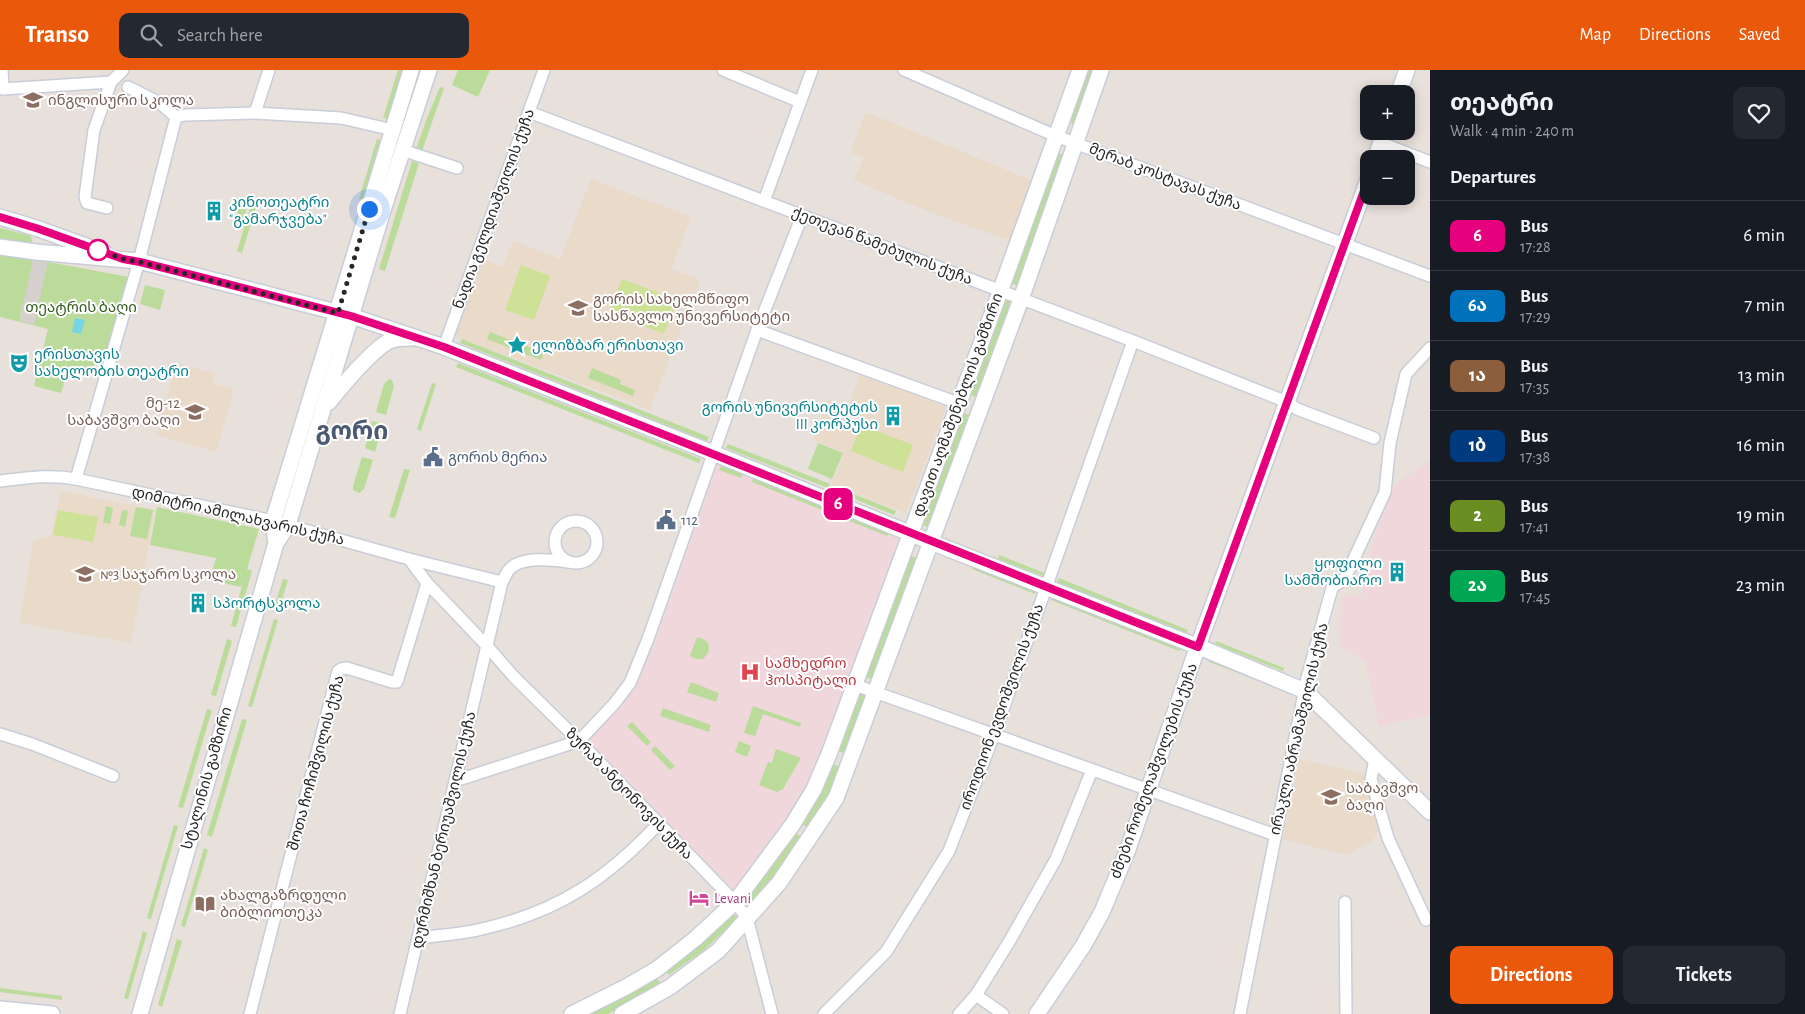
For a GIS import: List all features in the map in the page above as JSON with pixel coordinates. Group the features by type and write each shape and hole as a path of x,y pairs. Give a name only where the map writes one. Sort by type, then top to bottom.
{"street":[{"path":"2,70 2,91 111,82"},
{"path":"106,208 87,203 85,197 94,130 111,82 123,70"},
{"path":"255,112 269,70"},
{"name":"სტალინის გამზირი","path":"140,1014 276,543 280,523 344,314 411,70"},
{"name":"ნადია გელდიაშვილის ქუჩა","path":"444,347 544,70"},
{"path":"723,70 800,102"},
{"path":"764,201 812,70"},
{"name":"მერაბ კოსტავას ქუჩა","path":"904,70 1056,136 1430,276"},
{"name":"დავით აღმაშენებლის გამზირი","path":"572,1014 626,988 657,969 696,938 735,902 793,824 814,789 855,685 1080,70"},
{"name":"დავით აღმაშენებლის გამზირი","path":"622,1014 670,987 718,951 779,883 836,798 877,693 1021,299 1101,70"},
{"path":"1401,85 1407,70"},
{"name":"სტალინის გამზირი","path":"280,523 325,407 344,314 430,71"},
{"path":"128,87 160,102 176,117"},
{"path":"176,117 255,112 341,118 393,130"},
{"name":"ქეთევან წამებულის ქუჩა","path":"529,112 1133,341 1287,402 1297,409 1374,438"},
{"path":"76,479 140,262 176,117"},
{"path":"1389,140 1430,162"},
{"path":"402,150 457,168"},
{"name":"ძმები რომელაშვილების ქუჩა","path":"1036,1014 1083,946 1102,912 1127,852 1198,647 1360,202"},
{"path":"455,781 579,742 614,704 630,683 648,639 757,330 802,216"},
{"path":"0,217 123,259"},
{"path":"0,247 140,262 344,314 444,347 713,453 1305,691 1430,812"},
{"path":"757,330 958,403"},
{"path":"325,407 344,384 378,350 390,341 416,338"},
{"name":"იროდიონ ევდოშვილის ქუჩა","path":"824,1014 886,952 949,851 994,735 1133,341"},
{"name":"ირაკლი აბრამაშვილის ქუჩა","path":"1240,1014 1305,691 1332,588 1346,578 1385,492 1390,443 1406,374 1430,348"},
{"name":"დიმიტრი ამილახვარის ქუჩა","path":"0,482 62,476 280,523 409,559 502,582"},
{"path":"487,646 502,582 508,571 524,562 546,559 569,562 583,562 594,553 597,539 591,527 579,520 565,523 556,534 555,547 558,554 569,562"},
{"path":"546,559 555,547"},
{"name":"ზურაბ ანტონოვის ქუჩა","path":"409,559 427,583 514,677 735,902 747,918 772,1014"},
{"name":"შოთა ჩოჩიშვილის ქუჩა","path":"250,1014 338,671 347,668 397,682 427,583"},
{"name":"დურმიშხან ბერიუაშვილის ქუჩა","path":"400,1014 487,646"},
{"path":"855,685 1275,835"},
{"path":"0,734 38,746 113,776"},
{"path":"829,754 850,762"},
{"path":"1375,759 1371,780 1388,838 1426,920"},
{"path":"959,1014 976,995 1009,942 1056,859 1092,770"},
{"path":"418,938 484,929 517,920 550,907 580,891 609,872 635,849 659,823"},
{"path":"793,824 811,837"},
{"path":"1345,902 1346,1014"},
{"path":"657,969 670,987"},
{"path":"976,995 1003,1014"},
{"path":"0,1009 46,1014"}],"shaded area":[{"path":"866,112 1033,181 1012,241 932,213 854,180 864,158 850,152"},
{"name":"გორის სახელმწიფო სასწავლო უნივერსიტეტი","path":"591,179 691,217 671,269 700,280 650,410 455,336 484,260 503,267 513,241 560,259"},
{"path":"33,260 48,262 34,325 19,321"},
{"name":"მე-12 საბავშვო ბაღი","path":"177,363 215,374 212,383 234,389 216,452 156,435"},
{"path":"860,375 946,407 906,513 832,485 844,452 813,440 828,400 848,408"},
{"path":"1430,460 1430,715 1379,726 1365,660 1340,646 1341,596 1362,596 1370,553 1390,489"},
{"name":"სამხედრო ჰოსპიტალი","path":"718,463 902,541 815,784 736,893 587,744 629,695 653,648"},
{"name":"№3 საჯარო სკოლა","path":"61,491 155,510 131,643 19,623 33,541 51,535"},
{"name":"საბავშვო ბაღი","path":"1299,759 1366,774 1378,819 1378,831 1373,840 1347,855 1283,839"}],"green space":[{"path":"398,70 404,70 389,119 383,118"},
{"path":"458,70 490,70 478,97 452,85"},
{"path":"1084,70 1097,70 1077,125 1066,121"},
{"path":"440,87 444,88 422,151 416,149 427,118"},
{"path":"377,139 384,141 366,201 359,199"},
{"path":"1055,152 1066,156 1019,286 1007,282"},
{"path":"412,161 419,163 385,271 379,269"},
{"path":"239,203 244,204 246,212 243,222 236,220"},
{"path":"251,205 256,207 242,253 237,251"},
{"path":"0,228 31,236 32,242 31,244 0,241"},
{"name":"თეატრის ბაღი","path":"0,253 129,277 104,366 94,364 92,373 69,366 61,393 34,386 48,329 0,317"},
{"path":"521,265 550,276 534,320 505,310"},
{"path":"622,279 677,300 664,334 609,312"},
{"path":"145,285 165,290 160,310 140,304"},
{"path":"1002,297 1014,302 979,398 967,394"},
{"path":"490,332 544,353 541,360 487,339"},
{"path":"462,339 709,437 707,441 460,343"},
{"path":"458,363 701,459 699,463 456,367"},
{"path":"592,368 621,380 620,384 635,390 633,396 588,378"},
{"path":"389,379 392,380 394,386 386,415 376,412 384,384"},
{"path":"432,383 436,384 421,431 417,429"},
{"path":"961,412 972,416 931,528 919,524"},
{"path":"372,421 383,424 375,452 365,448"},
{"path":"861,425 913,445 903,472 851,451"},
{"path":"818,443 843,453 832,479 808,469"},
{"path":"728,444 830,484 828,488 726,448"},
{"path":"362,457 373,460 364,489 359,493 353,490 353,486"},
{"path":"721,466 743,474 741,478 719,470"},
{"path":"404,469 410,470 395,518 389,517"},
{"path":"753,478 889,533 887,536 752,482"},
{"path":"849,492 896,511 894,515 847,496"},
{"path":"106,506 113,508 110,524 103,522"},
{"path":"136,507 153,510 147,539 130,536"},
{"path":"157,507 259,529 247,569 252,571 236,627 231,626 243,582 241,587 210,580 216,558 150,545"},
{"path":"58,510 98,517 93,542 53,535"},
{"path":"122,510 128,511 125,527 119,525"},
{"path":"908,555 921,560 876,681 863,676"},
{"path":"999,555 1044,573 1043,576 998,559"},
{"path":"973,566 1037,591 1035,594 972,569"},
{"path":"1059,578 1188,630 1187,633 1057,582"},
{"path":"283,579 288,580 279,609 274,608"},
{"path":"1053,596 1181,647 1179,651 1051,600"},
{"path":"274,619 278,620 252,707 248,706"},
{"path":"697,637 705,640 709,645 708,653 703,659 696,659 690,656"},
{"path":"227,639 232,641 216,696 211,695"},
{"path":"1216,641 1284,668 1283,671 1215,644"},
{"path":"1210,658 1277,684 1276,687 1209,662"},
{"path":"691,682 719,693 716,702 687,692"},
{"path":"857,692 870,697 849,755 836,750"},
{"path":"753,706 801,723 800,727 763,714 755,736 744,733"},
{"path":"663,708 711,725 709,732 660,716"},
{"path":"207,709 212,710 183,808 178,807"},
{"path":"242,719 247,720 212,837 207,835"},
{"path":"632,722 651,742 647,746 627,726"},
{"path":"739,741 751,746 747,757 735,752"},
{"path":"655,746 675,766 670,770 651,750"},
{"path":"776,749 801,758 783,789 777,792 759,785 768,762 772,763"},
{"path":"831,763 842,768 825,805 809,829 800,822"},
{"path":"174,825 178,826 151,919 147,918"},
{"path":"793,831 803,838 755,902 745,894"},
{"path":"204,848 208,850 185,927 181,926"},
{"path":"730,910 738,918 704,950 669,975 663,966"},
{"path":"143,931 147,933 128,999 124,998"},
{"path":"177,939 182,941 162,1007 158,1005"},
{"path":"654,974 660,983 608,1014 578,1014"},
{"path":"0,988 62,996 62,1000 0,992"}],"water":[{"path":"75,318 85,320 81,334 72,332"}],"bus line":[{"name":"6","path":"0,217 123,259 351,316 444,347 1198,647 1360,202"}],"place":[{"name":"ინგლისური სკოლა","path":"33,100"},
{"name":"კინოთეატრი \"გამარჯვება\"","path":"214,211"},
{"name":"გორის სახელმწიფო სასწავლო უნივერსიტეტი","path":"578,308"},
{"name":"ელიზბარ ერისთავი","path":"517,345"},
{"name":"ერისთავის სახელობის თეატრი","path":"19,363"},
{"name":"მე-12 საბავშვო ბაღი","path":"195,412"},
{"name":"გორის უნივერსიტეტის III კორპუსი","path":"893,416"},
{"name":"გორის მერია","path":"433,457"},
{"name":"112","path":"666,520"},
{"name":"ყოფილი სამშობიარო","path":"1397,572"},
{"name":"№3 საჯარო სკოლა","path":"85,574"},
{"name":"სპორტსკოლა","path":"198,603"},
{"name":"სამხედრო ჰოსპიტალი","path":"750,672"},
{"name":"საბავშვო ბაღი","path":"1331,797"},
{"name":"Levani","path":"699,898"},
{"name":"ახალგაზრდული ბიბლიოთეკა","path":"205,904"}],"district":[{"name":"გორი","path":"352,431"}],"route":[{"path":"98,250 123,259 338,313 369,209"}]}
